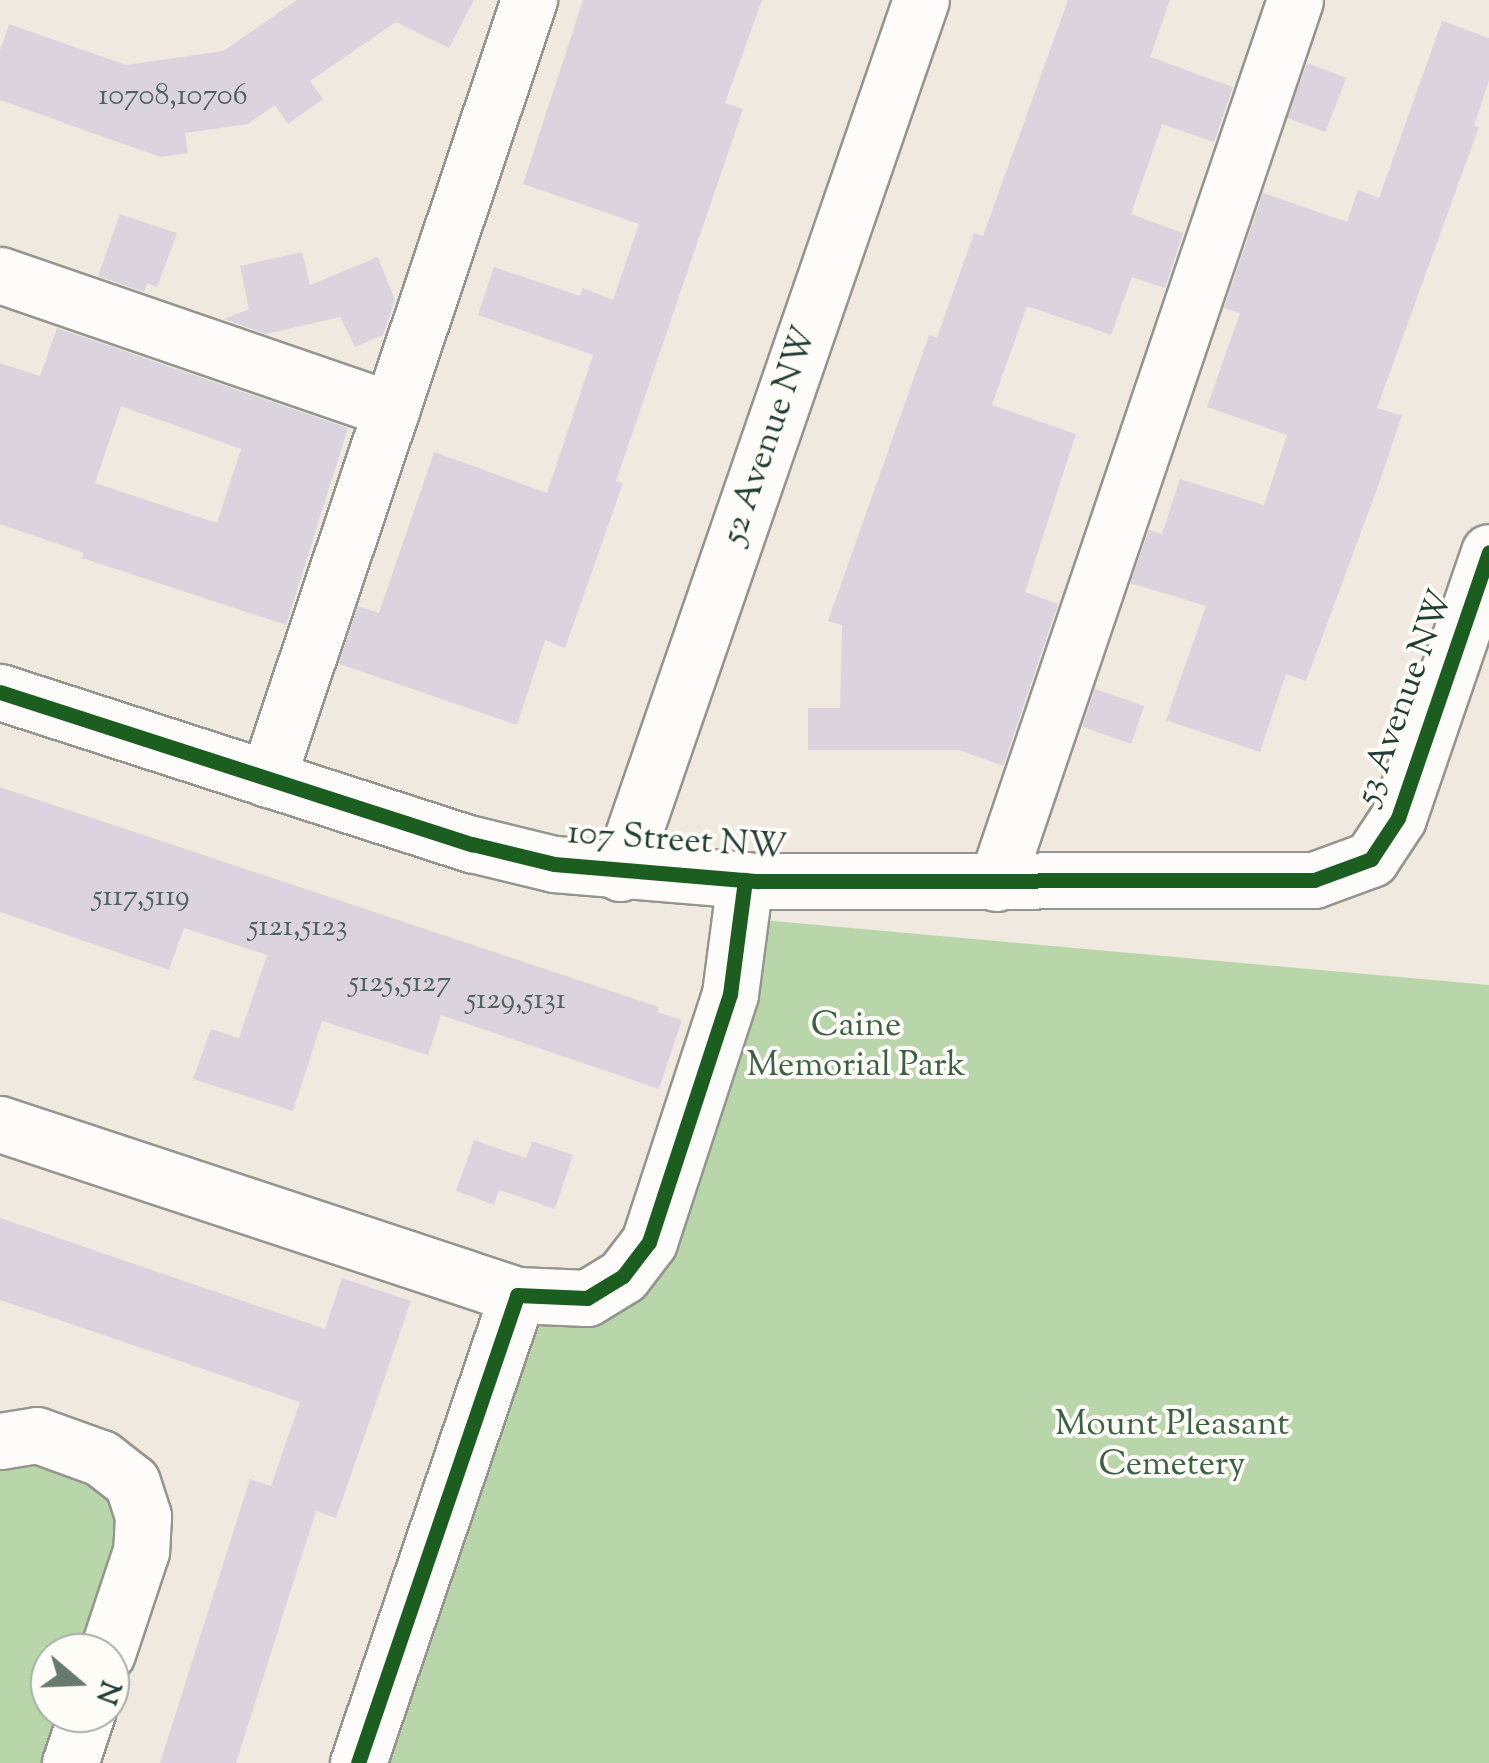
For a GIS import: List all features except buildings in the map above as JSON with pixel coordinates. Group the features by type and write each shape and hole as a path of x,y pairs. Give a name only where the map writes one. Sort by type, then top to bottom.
{"street":[{"path":"267,779 528,0"},
{"name":"52 Avenue NW","path":"620,873 921,0"},
{"path":"996,883 1295,0"},
{"path":"0,275 391,410"},
{"name":"53 Avenue NW","path":"1371,859 1398,818 1474,643 1489,552"},
{"name":"107 Street NW","path":"0,692 511,855 620,873 745,880 1290,882 1338,875 1371,859"},
{"path":"0,1124 517,1295 587,1298 640,1259 730,994 745,880"},
{"path":"358,1763 517,1295"},
{"path":"0,1440 37,1435 101,1458 132,1482 144,1516 141,1551 114,1633"},
{"path":"70,1763 80,1733"}],"green space":[{"name":"Mount Pleasant Cemetery","path":"761,920 1489,985 1489,1763 383,1763 531,1327 615,1301"},
{"path":"35,1458 91,1477 113,1495 122,1520 90,1633 30,1633 30,1733 56,1733 45,1763 0,1763 0,1466"}],"cycle path":[{"path":"0,692 472,844 554,864 758,881 1314,880 1371,859 1398,818 1489,552"},
{"path":"358,1763 517,1295 587,1298 623,1276 649,1242 730,994 745,880"}],"park label":[{"name":"Caine Memorial Park","path":"856,1047"}]}
